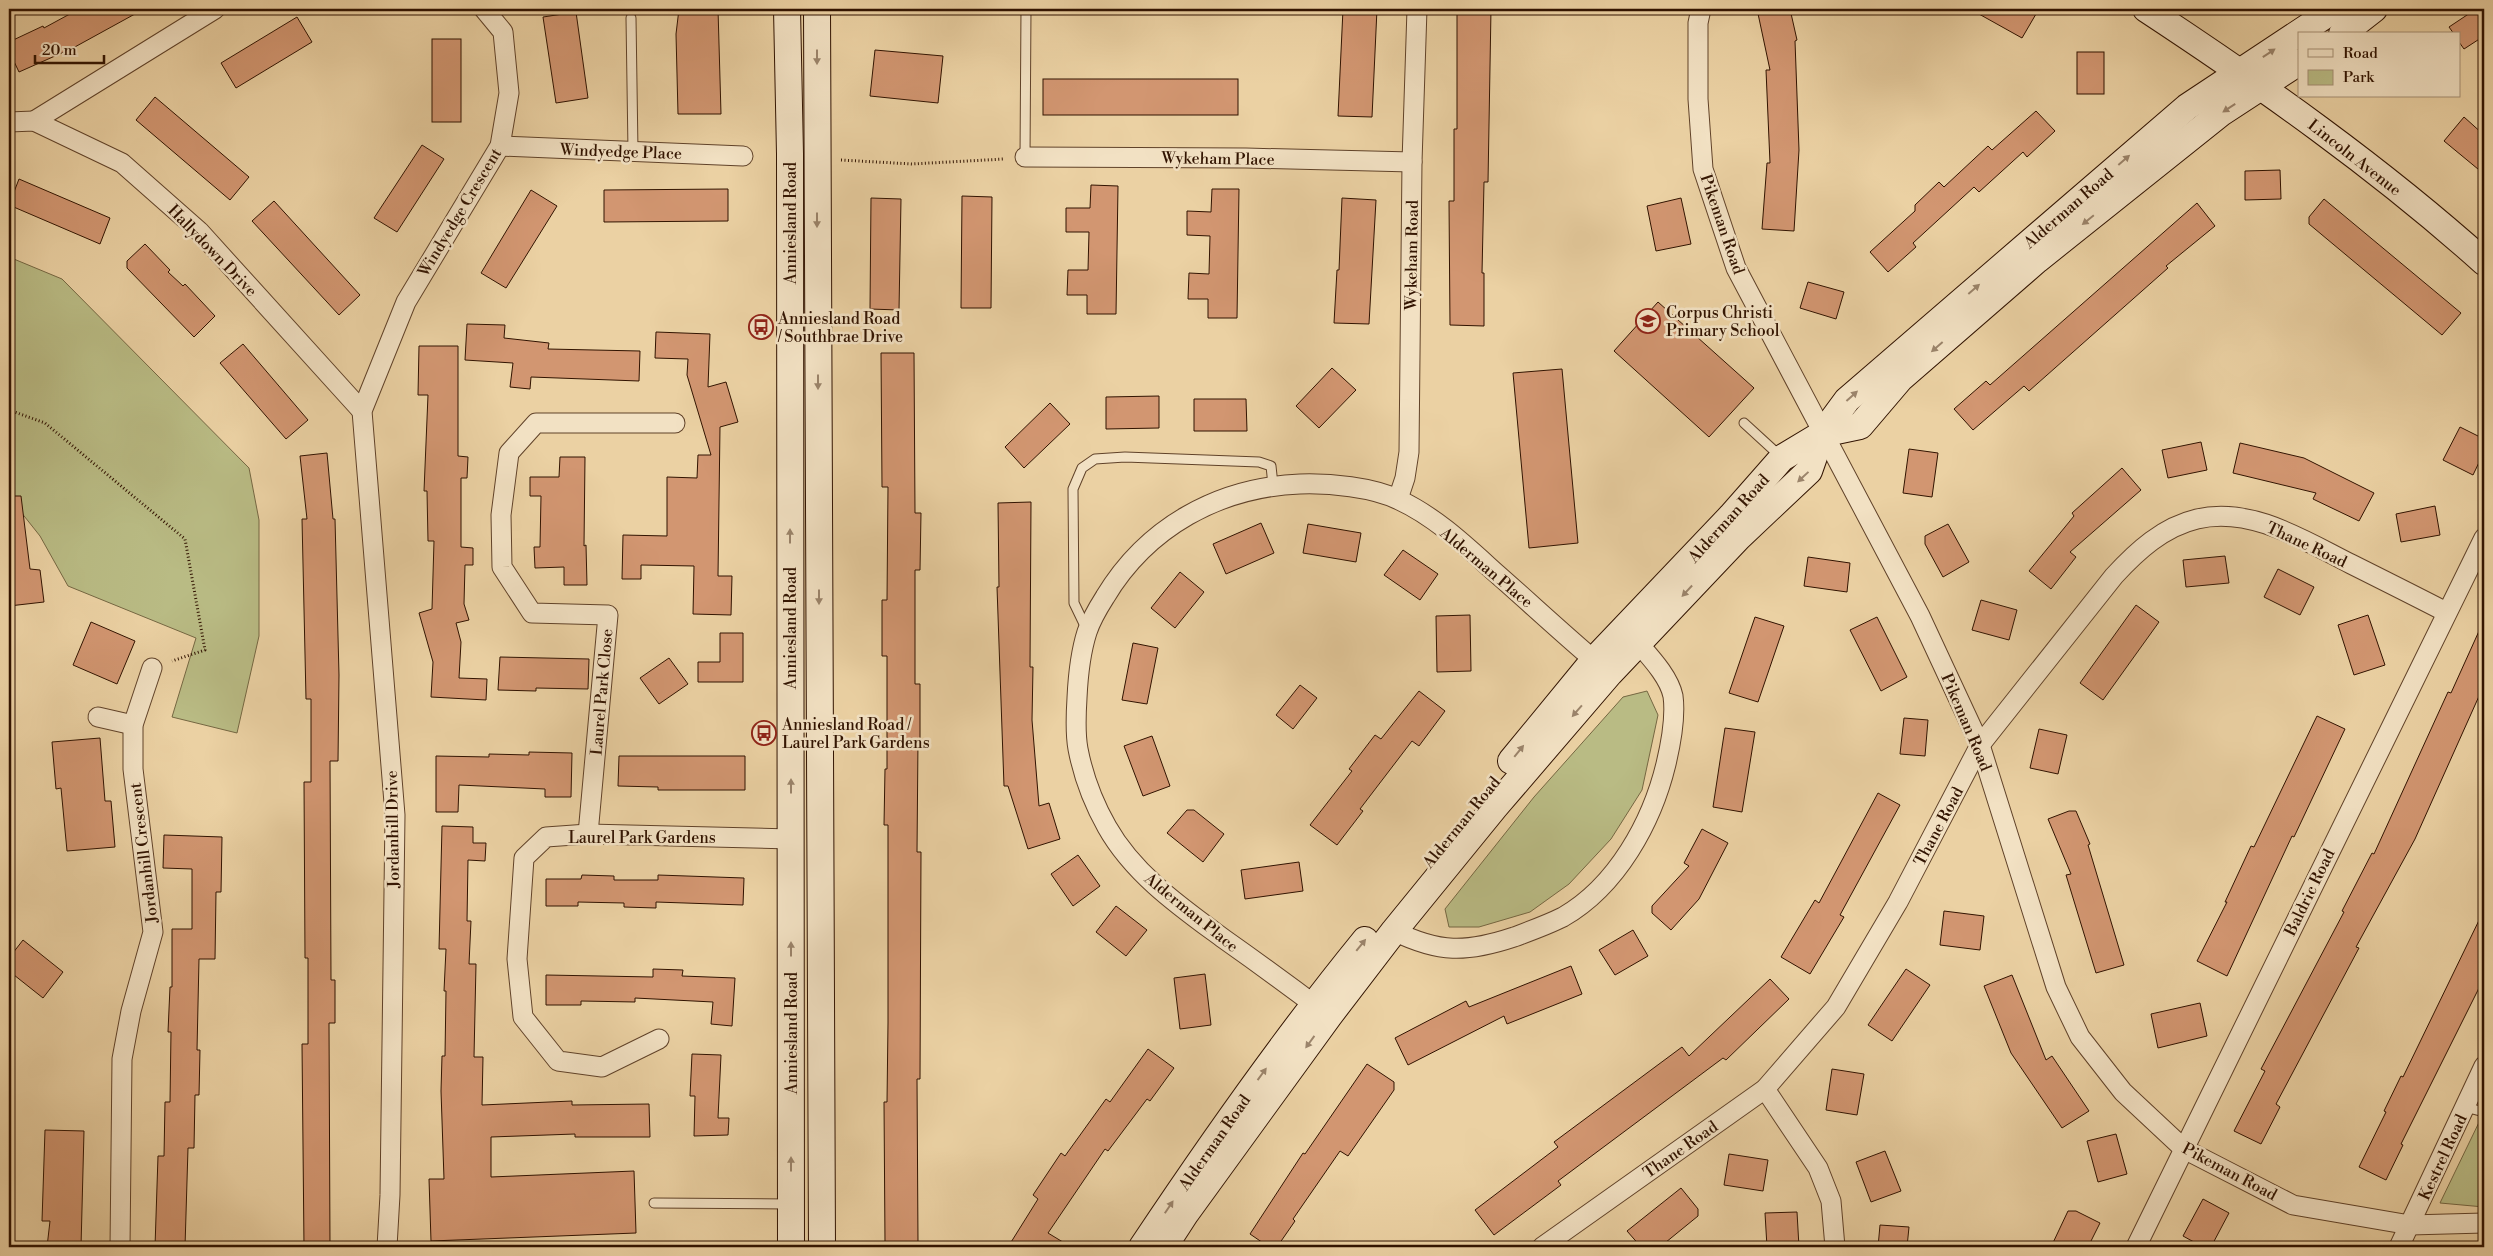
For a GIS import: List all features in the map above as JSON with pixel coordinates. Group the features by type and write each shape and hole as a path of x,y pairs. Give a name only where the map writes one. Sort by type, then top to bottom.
{"street":[{"path":"34,121 216,9"},
{"name":"Windyedge Crescent","path":"362,411 406,302 500,146 509,92 503,32 484,9"},
{"name":"Anniesland Road","path":"787,9 790,154 791,1247"},
{"name":"Anniesland Road","path":"817,9 822,1247"},
{"name":"Wykeham Road","path":"1398,499 1405,478 1409,452 1412,162 1417,9"},
{"name":"Pikeman Road","path":"1701,9 1698,23 1698,99 1702,169 1736,268 1822,434 1920,616 1980,745 2056,987 2080,1037 2123,1092 2184,1149 2293,1204 2410,1225 2484,1223"},
{"name":"Lincoln Avenue","path":"2146,9 2262,86 2450,231 2484,262"},
{"name":"Alderman Road","path":"2301,32 2335,9"},
{"path":"2345,32 2374,9"},
{"name":"Alderman Road","path":"1164,1247 1321,1010 1394,931 1501,800 1638,643 1738,538 1809,471 1822,434 1847,400 2187,107 2298,34"},
{"name":"Alderman Road","path":"1142,1247 1192,1172 1594,660 1731,516 1782,458 1822,434 1860,426 1900,379 2037,260 2221,113 2298,63"},
{"name":"Hallydown Drive","path":"9,122 34,121 122,163 199,231 362,411"},
{"name":"Windyedge Place","path":"500,146 743,156"},
{"name":"Wykeham Place","path":"1025,157 1246,158 1412,162"},
{"name":"Jordanhill Drive","path":"362,411 394,815 390,1195 387,1247"},
{"name":"Laurel Park Close","path":"588,834 608,615 532,613 502,567 500,515 509,452 536,423 674,423"},
{"name":"Alderman Place","path":"1321,1010 1187,912 1157,886 1125,854 1107,827 1091,793 1078,747 1078,670 1087,630 1115,581 1136,555 1159,532 1197,511 1243,492 1273,485 1318,483 1360,489 1398,499 1457,538 1594,660"},
{"name":"Thane Road","path":"1542,1247 1765,1089 1836,1007 1898,902 1980,745 2114,576 2138,551 2172,527 2198,518 2229,516 2253,520 2283,530 2446,612"},
{"name":"Baldric Road","path":"2136,1247 2446,612 2484,538"},
{"path":"790,631 820,628"},
{"path":"1394,931 1420,944 1442,948 1466,948 1503,940 1534,930 1564,916 1589,898 1610,876 1626,855 1645,822 1660,786 1670,747 1674,716 1672,696 1668,682 1638,643"},
{"name":"Jordanhill Crescent","path":"120,1247 122,1059 131,1011 153,932 133,769 134,725 152,668"},
{"path":"98,717 134,725"},
{"name":"Laurel Park Gardens","path":"658,1039 602,1067 558,1061 523,1017 517,959 524,858 546,837 588,834 791,839"},
{"name":"Kestrel Road","path":"2399,1247 2484,1066"},
{"path":"1765,1089 1818,1168 1831,1201 1835,1247"}],"lane":[{"path":"1025,157 1026,9"},
{"path":"631,18 633,151"},
{"path":"1744,423 1782,458"},
{"path":"1087,630 1074,603 1073,489 1082,468 1095,459 1125,457 1259,462 1271,466 1273,485"},
{"path":"2465,1108 2484,1112"},
{"path":"654,1203 792,1204"}],"path":[{"path":"818,159 912,164 1025,157"},
{"path":"9,410 45,423 185,539 205,650 152,668"}],"green space":[{"path":"9,257 62,279 249,468 259,520 259,636 237,733 172,717 196,638 68,586 40,536 9,497"},
{"path":"1647,691 1658,715 1642,790 1611,839 1569,884 1530,912 1479,927 1449,927 1445,909 1534,797 1623,697"},
{"path":"2484,1112 2484,1207 2440,1203"}],"building":[{"path":"79,9 144,9 73,48 19,72 9,51 9,42 43,26 44,28"},
{"path":"679,9 718,9 721,114 678,114 676,34"},
{"path":"1343,9 1377,9 1372,117 1338,116"},
{"path":"1457,9 1491,9 1488,182 1484,182 1482,273 1484,273 1484,326 1450,325 1449,201 1454,201 1454,129 1457,129"},
{"path":"1757,9 1790,9 1797,40 1795,41 1799,150 1794,231 1762,229 1767,163 1770,163 1766,70 1770,70"},
{"path":"1970,9 2026,9 2036,14 2022,38"},
{"path":"2476,9 2484,9 2484,36 2464,49 2460,43 2460,32 2453,32 2449,27"},
{"path":"576,12 588,98 556,103 543,17"},
{"path":"297,17 312,42 236,88 221,63"},
{"path":"432,39 461,39 461,122 432,122"},
{"path":"875,50 943,56 938,103 870,96"},
{"path":"2077,52 2104,52 2104,94 2077,94"},
{"path":"1043,79 1238,79 1238,115 1043,115"},
{"path":"155,97 249,177 230,200 136,120"},
{"path":"2036,111 2055,131 2027,157 2023,152 1979,192 1974,187 1913,243 1916,247 1888,272 1870,252 1915,211 1915,205 1939,182 1944,187 1988,146 1992,150"},
{"path":"2464,117 2484,135 2484,174 2444,141"},
{"path":"422,145 444,159 397,232 374,218"},
{"path":"2280,170 2281,199 2245,200 2245,171"},
{"path":"19,179 110,218 100,244 9,205"},
{"path":"1091,185 1118,186 1116,314 1087,314 1087,295 1067,295 1068,270 1088,270 1089,232 1066,232 1066,208 1090,208"},
{"path":"728,189 728,221 604,222 604,190"},
{"path":"1212,189 1239,189 1237,318 1208,318 1208,299 1188,299 1189,273 1209,274 1210,236 1187,235 1187,211 1211,212"},
{"path":"531,190 557,206 506,288 481,273"},
{"path":"962,196 992,197 991,308 961,308"},
{"path":"871,198 901,199 899,310 870,309"},
{"path":"1342,198 1376,200 1369,324 1334,323 1337,270 1339,270"},
{"path":"1681,198 1691,244 1656,251 1647,206"},
{"path":"2324,199 2461,313 2442,335 2309,224 2309,217"},
{"path":"274,201 360,295 339,315 252,221"},
{"path":"2197,203 2215,226 2166,266 2168,268 2029,391 2024,386 1973,430 1954,409 1986,381 1990,385"},
{"path":"145,244 170,270 168,272 183,286 185,284 215,316 194,337 127,268 127,261"},
{"path":"1808,282 1844,292 1836,319 1800,308"},
{"path":"1658,302 1754,388 1709,437 1614,351"},
{"path":"467,324 505,325 504,338 549,343 548,349 640,351 639,381 531,377 530,389 510,387 513,363 465,360"},
{"path":"656,332 710,334 708,387 726,382 738,422 720,427 718,576 732,576 731,615 693,614 694,566 641,565 641,579 622,579 623,535 667,536 667,477 697,478 698,455 711,455 687,375 688,359 655,358"},
{"path":"243,344 308,420 286,439 220,363"},
{"path":"419,346 458,346 458,456 468,457 467,478 461,478 461,547 473,548 473,565 465,565 464,604 469,620 456,623 461,642 459,678 487,679 486,700 431,697 433,662 419,613 432,609 434,541 428,541 427,491 424,491 428,395 418,395"},
{"path":"881,353 914,353 915,513 921,513 920,570 915,570 915,684 920,684 917,852 921,852 920,1079 917,1079 918,1243 885,1243 884,1102 887,1102 888,825 884,825 885,769 887,769 887,656 882,656 882,600 887,600 888,487 882,487"},
{"path":"1332,368 1356,390 1319,428 1296,406"},
{"path":"1562,369 1578,543 1529,548 1513,373"},
{"path":"1159,396 1159,428 1106,429 1106,397"},
{"path":"1194,399 1246,399 1247,431 1194,431"},
{"path":"1050,403 1070,424 1024,468 1005,447"},
{"path":"2460,427 2484,439 2484,452 2473,475 2443,460"},
{"path":"2201,442 2207,470 2168,478 2162,450"},
{"path":"2240,443 2304,458 2374,493 2359,521 2313,499 2316,493 2233,473"},
{"path":"1909,449 1938,453 1932,497 1903,493"},
{"path":"327,453 333,519 335,519 339,675 338,761 330,761 331,980 335,980 335,1023 329,1023 330,1247 304,1247 302,1044 308,1044 308,958 305,958 304,782 311,782 311,699 306,699 302,519 307,519 300,456"},
{"path":"560,457 585,457 584,546 586,545 587,585 564,585 564,567 535,568 534,547 540,547 541,496 530,496 530,477 559,477"},
{"path":"2122,468 2141,490 2070,552 2076,557 2051,589 2029,571 2074,516 2072,513"},
{"path":"9,496 21,496 30,569 40,570 44,602 9,606"},
{"path":"1031,502 1030,667 1033,667 1032,720 1039,806 1049,803 1060,839 1028,849 1008,786 1004,786 997,587 999,587 998,503"},
{"path":"2435,506 2440,535 2401,542 2396,514"},
{"path":"1261,523 1274,553 1226,574 1213,544"},
{"path":"1308,524 1361,533 1356,562 1303,553"},
{"path":"1948,524 1969,562 1943,577 1925,544 1925,536"},
{"path":"1403,550 1438,574 1420,600 1384,575"},
{"path":"2225,556 2229,583 2186,587 2183,560"},
{"path":"1808,557 1850,563 1847,592 1804,586"},
{"path":"2278,569 2314,587 2300,615 2264,597"},
{"path":"1180,572 1204,592 1175,628 1151,608"},
{"path":"1981,600 2017,610 2009,640 1972,630"},
{"path":"2136,605 2159,622 2103,700 2080,683"},
{"path":"1470,615 1471,671 1437,672 1436,616"},
{"path":"2368,615 2385,665 2354,675 2338,625"},
{"path":"1755,617 1784,626 1758,702 1729,693"},
{"path":"1877,617 1907,677 1881,691 1850,630"},
{"path":"2484,620 2484,685 2415,839 2356,947 2359,948 2276,1104 2280,1107 2261,1144 2234,1131 2265,1071 2261,1069 2344,912 2342,911 2372,853 2374,854 2448,692 2451,693"},
{"path":"91,622 135,641 117,684 73,665"},
{"path":"720,633 743,633 743,682 698,682 698,662 720,662"},
{"path":"1133,643 1158,648 1147,704 1122,700"},
{"path":"500,657 589,659 588,689 536,688 536,691 498,690"},
{"path":"669,658 688,684 659,704 640,678"},
{"path":"1300,685 1317,698 1293,729 1276,715"},
{"path":"1419,691 1445,711 1419,746 1412,741 1360,809 1363,811 1337,845 1310,825 1352,771 1349,769 1375,735 1381,739"},
{"path":"2317,716 2345,729 2294,837 2292,836 2227,976 2197,961 2227,902 2225,902 2251,846 2254,847"},
{"path":"1904,718 1928,720 1925,756 1900,754"},
{"path":"1725,728 1755,732 1742,812 1713,807"},
{"path":"2039,729 2067,735 2058,774 2030,768"},
{"path":"1152,736 1170,786 1143,796 1124,746"},
{"path":"100,738 105,801 111,801 115,847 67,851 61,788 56,789 52,742"},
{"path":"529,752 572,753 571,797 545,797 545,789 459,785 458,812 436,812 436,756 489,757 489,754 529,755"},
{"path":"619,756 745,756 745,790 658,790 658,787 618,786"},
{"path":"1878,793 1900,805 1840,915 1844,917 1810,974 1781,957 1815,900 1819,903"},
{"path":"1187,810 1194,810 1224,834 1203,862 1167,833"},
{"path":"2069,811 2076,811 2090,844 2088,845 2124,965 2096,973 2066,875 2071,874 2048,819"},
{"path":"442,826 473,827 473,843 486,843 485,861 468,860 467,921 471,921 469,964 476,964 474,1057 483,1057 482,1105 572,1101 572,1105 649,1104 650,1137 575,1137 575,1134 491,1137 491,1177 634,1171 636,1233 431,1241 429,1179 444,1179 441,1091 442,1056 445,1056 446,991 444,991 446,949 439,949"},
{"path":"1702,829 1728,843 1699,899 1671,930 1652,913 1652,906 1689,866 1684,863"},
{"path":"164,835 222,837 221,892 216,892 215,959 199,959 197,1050 200,1050 199,1095 195,1095 194,1148 188,1148 185,1247 155,1247 158,1156 164,1156 165,1102 170,1102 171,1032 168,1032 170,987 172,987 172,929 192,929 192,869 163,868"},
{"path":"1078,855 1100,886 1073,906 1051,874"},
{"path":"1299,862 1303,891 1245,899 1241,870"},
{"path":"582,875 614,876 614,880 658,880 658,875 744,878 743,905 656,902 656,908 624,907 624,903 578,902 578,906 546,906 546,879 581,879"},
{"path":"1116,906 1147,930 1126,956 1096,932"},
{"path":"2484,910 2484,978 2401,1144 2403,1145 2386,1180 2359,1167 2401,1076 2403,1077"},
{"path":"1944,911 1984,916 1980,950 1940,945"},
{"path":"1633,930 1648,956 1615,975 1599,950"},
{"path":"23,940 63,972 43,998 9,971 9,958"},
{"path":"1571,966 1582,994 1507,1024 1504,1016 1408,1065 1395,1038 1466,1001 1469,1007"},
{"path":"653,969 683,970 682,976 735,978 732,1026 711,1024 713,1002 635,998 635,1002 581,1001 581,1005 546,1005 546,975 653,977"},
{"path":"1906,969 1930,985 1892,1041 1868,1025"},
{"path":"1205,974 1211,1025 1180,1029 1174,978"},
{"path":"2012,975 2046,1060 2052,1056 2089,1111 2062,1128 2011,1053 1984,986"},
{"path":"1770,979 1789,999 1726,1060 1723,1058 1558,1181 1561,1185 1494,1235 1475,1210 1558,1147 1554,1142 1682,1047 1689,1056"},
{"path":"2200,1003 2207,1036 2158,1048 2151,1014"},
{"path":"1148,1049 1174,1068 1150,1101 1147,1099 1108,1151 1105,1149 1048,1233 1071,1247 1008,1247 1038,1199 1033,1195 1061,1153 1065,1156 1106,1099 1110,1102"},
{"path":"692,1054 721,1055 718,1118 729,1118 728,1135 694,1136 695,1096 690,1096"},
{"path":"1367,1064 1394,1082 1394,1090 1348,1156 1340,1151 1293,1219 1295,1221 1277,1247 1269,1247 1250,1234 1303,1153 1305,1154"},
{"path":"1832,1069 1864,1074 1857,1115 1826,1110"},
{"path":"45,1130 84,1131 81,1247 47,1247 50,1221 42,1221"},
{"path":"2116,1134 2127,1174 2098,1182 2087,1141"},
{"path":"1885,1151 1901,1191 1871,1202 1856,1162"},
{"path":"1729,1154 1768,1160 1763,1191 1724,1185"},
{"path":"1681,1188 1698,1209 1698,1216 1660,1247 1641,1247 1627,1231"},
{"path":"2203,1199 2229,1213 2211,1247 2203,1247 2183,1236"},
{"path":"2068,1211 2076,1211 2100,1223 2088,1247 2051,1247"},
{"path":"1797,1212 1799,1247 1767,1247 1765,1213"},
{"path":"1880,1225 1909,1227 1907,1247 1878,1247"}],"place":[{"name":"Corpus Christi Primary School","path":"1648,321"},
{"name":"Anniesland Road / Southbrae Drive","path":"761,327"},
{"name":"Anniesland Road / Laurel Park Gardens","path":"764,733"}]}
